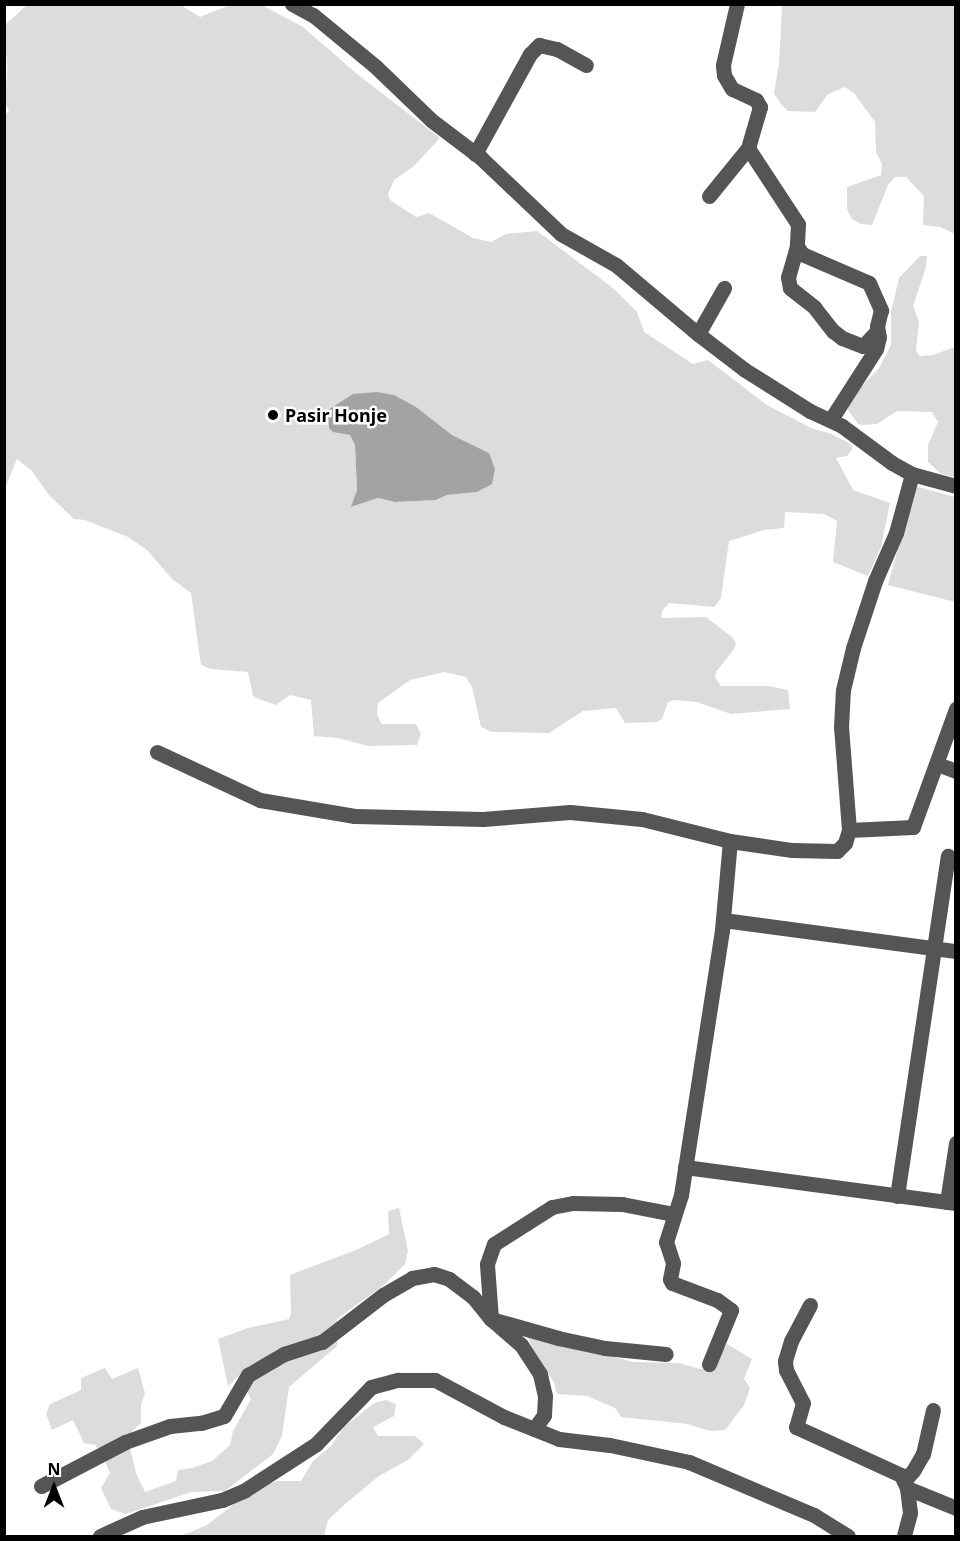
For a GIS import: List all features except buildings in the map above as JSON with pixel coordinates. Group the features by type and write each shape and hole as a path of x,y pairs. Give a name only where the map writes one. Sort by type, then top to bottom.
{"street":[{"path":"292,4 313,15 394,83 431,120 475,154 561,234 615,265 745,370 810,411 831,419 892,463 912,474 956,486"},
{"path":"709,196 748,148 759,112 759,102 732,89 724,75 723,65 737,4"},
{"path":"475,154 530,54 539,45 557,49 586,65"},
{"path":"748,148 796,220 797,246 789,269 790,288 814,307 833,331 843,338 862,346 877,331"},
{"path":"797,246 802,254 872,286 880,310 877,331 879,337 870,360 831,419"},
{"path":"698,334 724,288"},
{"path":"157,752 260,800 355,816 483,819 570,812 642,819 730,840 792,850 837,851 845,843 849,831 841,727 843,690 852,648 875,581 896,533 912,474"},
{"path":"849,831 914,827 928,779 937,764 956,709"},
{"path":"937,764 956,771"},
{"path":"709,1364 731,1310 717,1300 670,1281 673,1263 666,1242 681,1195 723,920 730,840"},
{"path":"897,1196 948,856"},
{"path":"723,920 956,951"},
{"path":"685,1167 951,1203 956,1143"},
{"path":"491,1318 487,1264 494,1244 528,1220 552,1207 573,1203 622,1204 674,1214"},
{"path":"41,1486 125,1442 170,1426 201,1424 224,1416 248,1375 284,1354 322,1342 383,1295 412,1278 434,1274 449,1279 473,1297 491,1318 521,1345 540,1374 545,1396 544,1415 534,1429"},
{"path":"810,1305 791,1341 785,1361 789,1378 803,1403 796,1427 894,1470 906,1484 956,1508"},
{"path":"491,1318 558,1338 605,1348 666,1354"},
{"path":"100,1536 142,1517 222,1500 245,1490 316,1444 370,1387 398,1380 435,1380 534,1429 560,1439 630,1449 689,1462 814,1515 848,1536"},
{"path":"904,1536 910,1520 906,1484 923,1454 933,1410"}],"shaded area":[{"path":"260,4 303,27 357,74 440,138 414,166 394,180 388,194 390,200 416,217 429,213 473,238 491,242 506,234 537,231 613,288 637,312 644,332 693,364 708,360 767,405 813,429 829,433 849,443 853,448 847,456 836,458 853,490 890,503 881,547 868,576 833,562 837,521 824,514 785,512 784,528 764,530 729,541 721,598 714,607 669,603 662,611 661,618 706,617 733,638 736,643 734,649 716,672 715,677 721,686 768,686 788,690 790,709 731,714 697,702 674,700 668,702 662,719 657,722 625,723 616,708 583,711 549,733 492,732 481,727 472,687 466,677 444,672 410,680 378,703 377,715 382,724 416,724 421,734 417,745 368,746 338,738 314,736 311,700 290,695 276,705 253,696 248,672 211,669 201,665 191,593 172,579 147,550 128,537 85,520 74,519 49,495 31,470 17,459 5,488 4,117 9,110 5,104 7,72 5,25 27,5 181,5 200,17 230,5","holes":["416,407 452,435 489,453 477,492 447,495 436,500 395,502 378,498 352,507 357,490 355,445 350,435"]},
{"path":"782,5 955,5 955,234 940,227 923,225 924,196 906,177 895,177 888,185 872,225 861,224 852,219 847,209 847,187 881,175 882,164 876,152 875,122 854,93 845,87 828,94 815,112 788,111 780,103 774,93 779,64"},
{"path":"920,256 927,256 926,267 913,306 919,322 916,351 920,356 933,355 955,347 955,478 940,473 928,462 928,445 938,422 932,412 897,411 877,424 863,425 858,424 848,410 850,399 879,368 891,345 891,312 899,278"},
{"path":"377,392 394,395 416,407 452,435 489,453 495,469 492,484 477,492 447,495 436,500 395,502 378,498 351,507 357,490 355,445 350,435 333,432 329,428 328,410 353,394"},
{"path":"915,486 955,497 955,602 888,585"},
{"path":"399,1208 408,1251 405,1264 384,1285 337,1319 337,1346 289,1387 282,1436 273,1454 225,1491 191,1492 126,1514 111,1509 101,1488 110,1473 100,1451 95,1445 84,1443 73,1420 52,1430 46,1414 50,1404 81,1390 81,1378 105,1368 112,1379 138,1368 145,1393 141,1404 141,1423 127,1436 136,1473 145,1492 176,1481 178,1470 212,1461 230,1445 233,1431 251,1399 239,1376 228,1386 218,1339 248,1328 289,1319 291,1313 290,1275 356,1250 389,1234 388,1211"},
{"path":"527,1335 633,1362 679,1363 700,1369 711,1369 727,1344 752,1359 744,1379 750,1388 744,1405 725,1430 710,1431 687,1424 621,1417 615,1408 587,1396 557,1394 554,1382 536,1357"},
{"path":"386,1400 396,1404 394,1416 373,1427 378,1436 415,1436 424,1444 408,1460 379,1476 345,1504 328,1520 324,1536 181,1536 207,1525 255,1488 278,1481 301,1481 313,1461 331,1446 344,1427 374,1403"}],"place":[{"name":"Pasir Honje","path":"273,415"}]}
